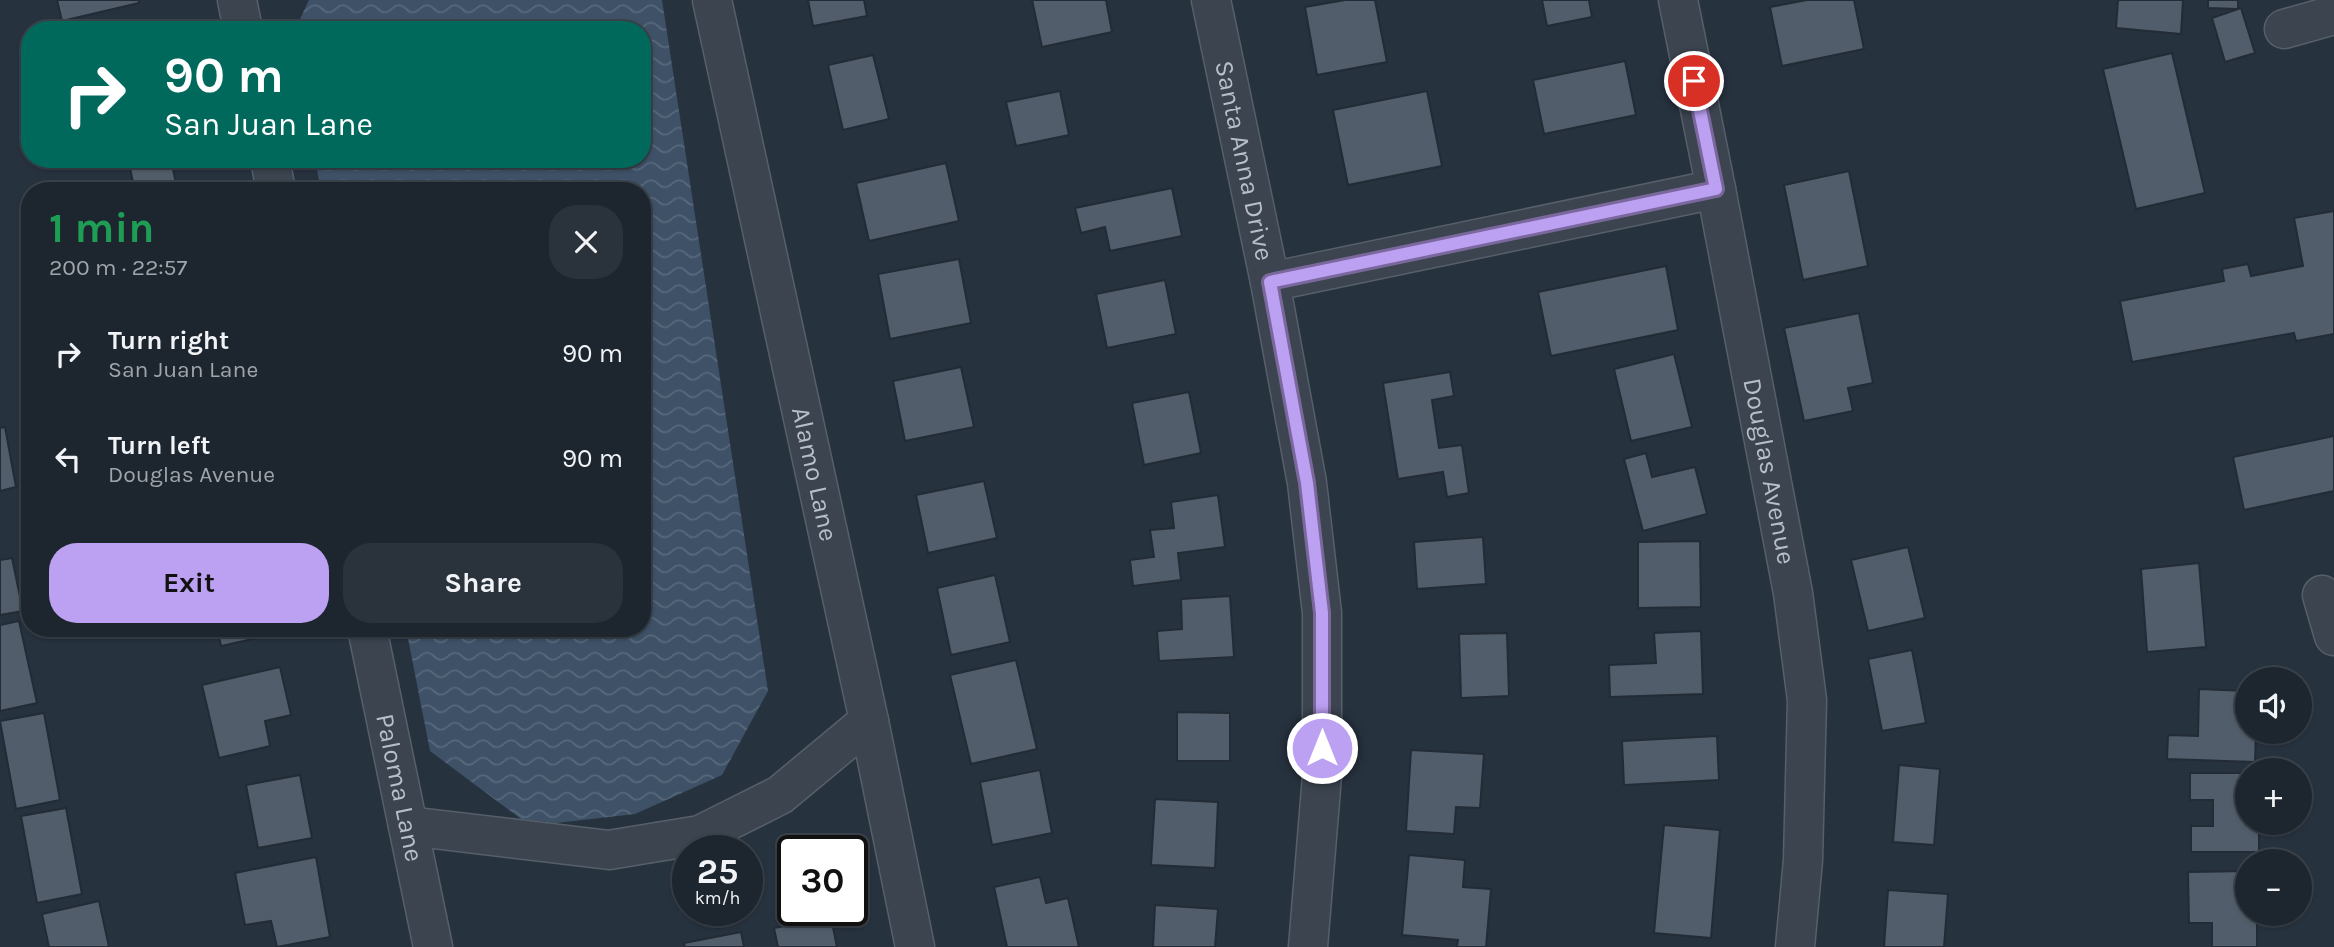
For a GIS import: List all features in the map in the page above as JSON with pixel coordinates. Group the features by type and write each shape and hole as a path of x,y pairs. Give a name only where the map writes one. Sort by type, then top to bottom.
{"street":[{"path":"237,0 241,21"},
{"name":"Alamo Lane","path":"712,0 869,720 915,947"},
{"name":"Santa Anna Drive","path":"1211,0 1270,282 1307,483 1322,613 1322,776 1308,947"},
{"name":"Douglas Avenue","path":"1678,0 1793,593 1807,700 1803,860 1795,947"},
{"path":"2284,29 2334,15"},
{"path":"1270,282 1716,189"},
{"path":"2322,594 2334,636"},
{"name":"Paloma Lane","path":"369,637 433,947"},
{"path":"408,826 608,850 700,835 780,795 869,720"}],"water":[{"path":"309,0 662,0 768,691 722,775 635,814 556,823 521,819 430,751 408,637 651,637 651,182 319,182 317,168 651,168 651,21 299,21"}],"building":[{"path":"57,0 139,0 139,3 62,21"},
{"path":"808,0 864,0 867,16 813,26"},
{"path":"1032,0 1106,0 1112,32 1042,47"},
{"path":"1345,0 1375,0 1387,62 1317,75 1305,7"},
{"path":"1542,0 1589,0 1592,17 1547,26"},
{"path":"1807,0 1854,0 1864,49 1782,66 1770,7"},
{"path":"2118,0 2183,0 2181,34 2116,28"},
{"path":"2208,0 2238,0 2238,9 2208,8"},
{"path":"2241,8 2255,53 2225,62 2212,18"},
{"path":"2172,53 2205,193 2136,209 2103,69"},
{"path":"873,55 889,119 843,130 828,65"},
{"path":"1625,61 1636,115 1544,134 1533,80"},
{"path":"1060,91 1069,135 1016,146 1006,102"},
{"path":"1427,91 1442,166 1348,185 1333,110"},
{"path":"946,163 959,221 869,241 856,183"},
{"path":"130,168 173,168 176,182 133,182"},
{"path":"1849,171 1868,266 1803,280 1784,185"},
{"path":"1172,188 1182,236 1110,251 1105,227 1081,233 1075,208"},
{"path":"2334,211 2334,334 2296,341 2294,333 2132,362 2120,301 2224,281 2222,269 2248,264 2251,276 2303,266 2294,218"},
{"path":"959,259 971,323 890,339 878,274"},
{"path":"1666,266 1678,330 1551,356 1538,292"},
{"path":"1165,280 1176,334 1107,348 1096,294"},
{"path":"1859,313 1873,383 1848,388 1853,411 1804,421 1784,328"},
{"path":"1674,354 1692,427 1631,441 1614,369"},
{"path":"961,367 974,427 905,441 893,381"},
{"path":"1450,372 1454,396 1432,400 1439,448 1462,445 1469,493 1447,497 1443,472 1398,479 1383,383"},
{"path":"1189,392 1201,453 1144,465 1132,403"},
{"path":"5,427 16,487 0,491 0,428"},
{"path":"2334,436 2334,491 2244,510 2233,457"},
{"path":"1646,453 1652,477 1695,467 1707,514 1643,531 1624,459"},
{"path":"984,481 997,538 928,553 916,495"},
{"path":"1218,495 1225,547 1178,553 1181,580 1133,586 1130,560 1154,557 1150,530 1174,528 1171,502"},
{"path":"1483,537 1486,584 1417,589 1414,542"},
{"path":"1700,541 1701,607 1638,608 1638,542"},
{"path":"1908,547 1925,618 1868,631 1851,560"},
{"path":"12,558 21,611 0,615 0,560"},
{"path":"2199,563 2206,647 2147,652 2141,569"},
{"path":"995,575 1010,642 951,655 937,588"},
{"path":"1230,596 1234,657 1159,661 1157,631 1182,629 1181,599"},
{"path":"19,621 37,703 0,711 0,625"},
{"path":"1701,631 1703,694 1610,697 1609,665 1656,663 1654,633"},
{"path":"1507,633 1509,696 1461,698 1459,634"},
{"path":"219,637 262,637 221,646"},
{"path":"1912,650 1926,723 1882,731 1868,659"},
{"path":"1016,660 1037,749 971,764 950,675"},
{"path":"280,667 291,715 265,721 270,746 219,758 202,685"},
{"path":"2199,689 2235,690 2235,744 2256,744 2255,758 2235,758 2235,761 2167,759 2168,735 2198,736"},
{"path":"1177,712 1230,713 1230,761 1177,761"},
{"path":"44,713 60,800 16,809 0,721"},
{"path":"1717,736 1719,780 1624,785 1622,741"},
{"path":"1411,750 1484,754 1480,808 1456,807 1454,834 1406,831"},
{"path":"1899,765 1940,769 1934,845 1893,842"},
{"path":"1040,770 1052,833 992,845 980,782"},
{"path":"2190,773 2235,773 2235,835 2259,835 2259,849 2191,852 2191,826 2213,826 2213,800 2190,800"},
{"path":"300,775 312,838 258,848 246,785"},
{"path":"1155,799 1218,802 1215,868 1151,865"},
{"path":"66,808 82,894 37,903 21,816"},
{"path":"1664,825 1720,830 1711,938 1654,933"},
{"path":"1409,855 1465,860 1463,887 1491,889 1486,947 1457,947 1458,940 1402,935"},
{"path":"316,857 330,937 277,947 271,921 245,925 235,873"},
{"path":"2235,871 2235,926 2257,926 2257,947 2212,947 2212,923 2189,923 2188,872"},
{"path":"1040,877 1046,903 1068,898 1079,947 1007,947 994,887"},
{"path":"1888,890 1948,894 1944,947 1884,947"},
{"path":"99,901 109,947 49,947 42,914"},
{"path":"1155,905 1218,909 1215,947 1153,947"},
{"path":"833,926 837,947 778,947 774,928"},
{"path":"741,932 744,947 685,947 684,943"}],"route":[{"path":"1322,748 1322,613 1307,483 1270,282 1716,189 1694,81"}]}
